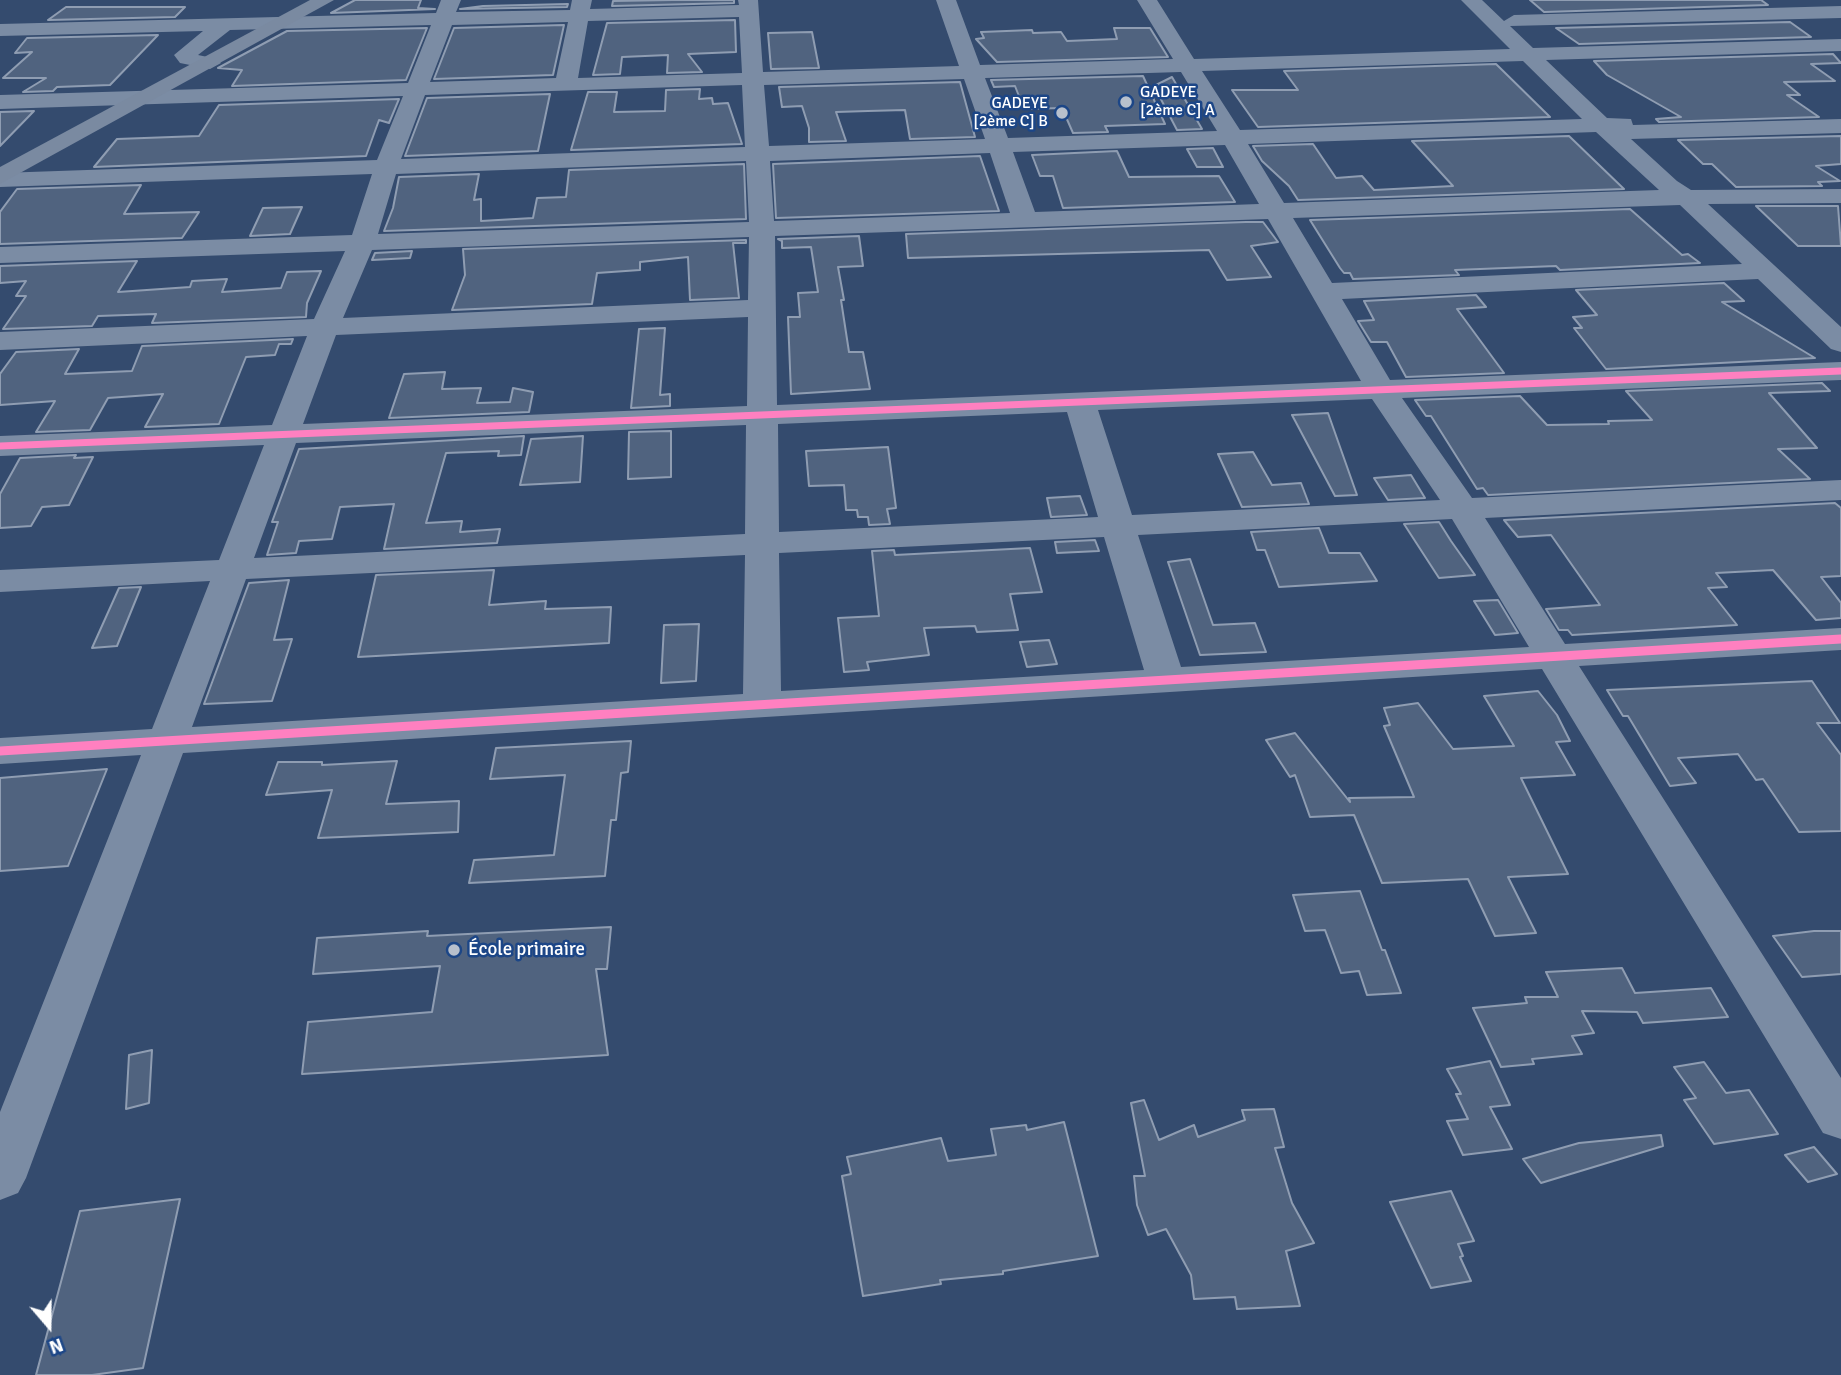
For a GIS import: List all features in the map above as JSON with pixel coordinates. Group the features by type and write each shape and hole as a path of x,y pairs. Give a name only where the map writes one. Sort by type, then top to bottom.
{"main road":[{"path":"0,178 324,0"}],"street":[{"path":"210,63 187,59 184,55 258,0"},
{"path":"946,0 1025,219"},
{"path":"1147,0 1278,212 1381,390 1463,509 1779,1024 1841,1119"},
{"path":"1471,0 1539,54 1616,128 1668,186 1686,197 1764,271 1835,331"},
{"path":"1490,0 1514,22 1539,54"},
{"path":"10,29 281,24 447,25 581,8 748,5 762,228 762,704"},
{"path":"0,41 10,29 55,7"},
{"path":"1514,22 1776,7 1841,12"},
{"path":"1776,7 1836,50"},
{"path":"566,84 581,8"},
{"path":"0,1178 325,327 362,243 386,167 416,89 447,25"},
{"path":"549,37 575,37"},
{"path":"0,102 1539,54 1836,50"},
{"path":"0,178 1233,138 1616,128 1841,126"},
{"path":"0,255 1686,197 1841,196"},
{"path":"1324,292 1764,271"},
{"path":"0,341 762,308"},
{"path":"0,446 1841,371"},
{"path":"1079,400 1166,680"},
{"path":"0,581 1841,490"},
{"path":"0,751 1841,639"}],"building":[{"path":"355,0 421,0 418,8 435,9 331,13"},
{"path":"734,0 734,3 612,6 613,1"},
{"path":"1530,0 1761,0 1768,5 1544,12"},
{"path":"568,4 567,7 460,9 483,6"},
{"path":"66,7 185,7 175,17 48,20"},
{"path":"735,20 736,52 688,54 702,72 667,73 668,55 622,57 620,74 593,75 607,23"},
{"path":"1790,22 1811,37 1579,44 1556,28"},
{"path":"564,25 553,75 434,79 454,28"},
{"path":"427,28 406,80 232,86 242,70 218,68 287,31"},
{"path":"1114,28 1150,28 1168,57 997,62 976,39 984,38 981,32 1032,30 1033,33 1061,32 1067,41 1117,39"},
{"path":"812,32 819,68 771,69 768,33"},
{"path":"158,35 110,85 57,87 53,91 23,92 46,78 3,78 32,52 15,53 27,38"},
{"path":"1833,54 1841,63 1811,64 1835,81 1784,82 1800,95 1787,95 1819,117 1659,122 1656,119 1681,117 1607,75 1594,61"},
{"path":"1496,64 1550,117 1258,127 1232,90 1298,90 1284,71"},
{"path":"1143,76 1165,124 1105,126 1108,132 1073,133 1062,108 1024,109 1015,86 994,87 991,80"},
{"path":"1172,77 1202,129 1177,130 1154,86"},
{"path":"960,82 975,137 910,139 905,110 868,111 836,112 846,141 809,142 809,128 802,106 782,107 779,87"},
{"path":"700,89 699,99 712,98 713,104 728,103 742,144 571,150 588,92 617,92 614,112 665,111 666,90"},
{"path":"550,94 538,151 405,156 427,98"},
{"path":"399,99 389,123 379,120 366,156 94,167 117,139 199,136 219,105"},
{"path":"34,111 0,146 0,112"},
{"path":"1569,136 1624,189 1298,200 1289,186 1262,161 1253,146 1313,144 1336,178 1362,176 1374,190 1453,186 1412,141"},
{"path":"1841,136 1841,164 1816,166 1840,181 1818,182 1822,186 1736,187 1712,164 1703,164 1678,140"},
{"path":"1213,148 1223,167 1197,167 1187,149"},
{"path":"1117,151 1129,177 1219,176 1235,202 1063,208 1053,176 1040,176 1032,155"},
{"path":"980,156 999,211 776,218 773,164"},
{"path":"744,164 746,219 384,231 393,208 399,177 479,174 474,200 481,199 481,221 533,218 537,198 566,197 569,170"},
{"path":"141,185 124,214 199,212 182,238 0,244 0,212 17,189"},
{"path":"1756,206 1838,206 1841,246 1798,246"},
{"path":"302,207 290,234 250,236 263,208"},
{"path":"1630,209 1682,255 1688,254 1700,263 1560,270 1556,266 1455,270 1459,275 1353,279 1350,273 1344,273 1340,268 1310,220"},
{"path":"1263,222 1278,242 1251,246 1271,277 1227,280 1209,250 908,258 906,234"},
{"path":"859,236 863,266 838,267 849,352 863,352 870,389 791,394 788,317 800,317 798,293 818,292 811,247 782,248 782,241 778,239"},
{"path":"746,240 746,243 733,243 739,298 690,300 688,257 640,262 640,270 597,273 592,304 452,310 465,275 463,249"},
{"path":"412,251 410,258 372,260 375,253"},
{"path":"137,261 118,292 190,287 192,281 227,279 222,292 281,288 287,272 321,271 307,303 306,317 152,323 156,314 98,316 92,326 3,329 26,296 16,296 26,281 0,283 0,266"},
{"path":"1724,283 1744,301 1722,302 1815,358 1606,369 1574,328 1582,328 1573,317 1597,315 1576,290"},
{"path":"1476,295 1486,307 1457,309 1504,373 1406,377 1387,342 1371,342 1358,321 1374,320 1364,301"},
{"path":"665,328 660,395 670,394 670,406 631,408 639,329"},
{"path":"293,339 291,344 279,344 275,355 246,357 219,424 145,427 163,394 108,398 90,430 36,432 55,401 0,405 0,374 16,352 79,349 65,374 132,371 142,346"},
{"path":"445,372 442,389 481,388 477,403 510,402 513,388 533,392 529,412 389,418 404,374"},
{"path":"1822,383 1830,391 1769,393 1817,448 1778,449 1810,479 1488,495 1483,488 1477,489 1431,416 1426,416 1415,400 1520,396 1547,425 1609,424 1608,421 1652,420 1626,391"},
{"path":"1328,413 1357,495 1335,496 1292,415"},
{"path":"671,431 671,477 628,479 629,432"},
{"path":"524,436 521,455 498,456 499,451 446,453 426,523 462,521 460,532 500,529 497,543 384,549 394,504 340,507 332,539 299,541 296,553 267,555 278,522 272,522 299,449"},
{"path":"583,436 580,482 520,485 531,439"},
{"path":"888,447 896,508 887,509 890,524 869,525 868,517 858,517 857,510 846,510 844,485 809,486 806,451"},
{"path":"1253,452 1272,485 1301,483 1309,504 1242,507 1218,454"},
{"path":"76,455 74,458 93,457 69,505 42,507 31,526 0,528 0,494 20,458"},
{"path":"1411,475 1425,498 1388,500 1374,478"},
{"path":"1080,496 1087,515 1051,517 1047,498"},
{"path":"1835,503 1841,508 1841,576 1821,577 1841,603 1841,618 1816,620 1773,570 1716,573 1727,587 1708,588 1737,625 1572,635 1568,630 1559,630 1546,609 1600,605 1551,535 1518,537 1504,520"},
{"path":"1439,522 1475,575 1439,578 1404,524"},
{"path":"1319,528 1329,553 1360,553 1377,581 1279,587 1265,550 1257,550 1251,532"},
{"path":"1095,540 1099,551 1057,553 1055,542"},
{"path":"1030,548 1042,592 1010,594 1018,630 977,632 975,626 924,628 929,655 867,662 869,670 844,672 838,618 879,616 872,551 894,550 895,555"},
{"path":"1190,559 1213,625 1255,623 1266,652 1200,655 1168,562"},
{"path":"494,570 489,605 546,601 545,609 611,607 609,643 358,657 376,575"},
{"path":"289,580 274,640 292,639 272,701 204,704 249,583"},
{"path":"141,587 117,646 92,648 119,588"},
{"path":"1498,600 1518,633 1495,635 1474,601"},
{"path":"699,624 696,681 661,683 664,625"},
{"path":"1049,640 1057,664 1027,667 1020,642"},
{"path":"1812,681 1840,723 1817,723 1841,755 1841,831 1799,832 1763,779 1756,780 1738,754 1678,758 1696,783 1670,786 1628,716 1623,716 1607,690"},
{"path":"1538,691 1557,715 1570,741 1556,742 1575,775 1521,778 1568,874 1508,877 1536,933 1495,936 1468,879 1382,883 1354,815 1310,817 1295,775 1290,777 1266,740 1295,733 1350,802 1349,798 1414,797 1384,726 1390,725 1384,708 1418,703 1453,749 1514,746 1484,696"},
{"path":"631,741 628,772 621,773 616,820 611,820 605,876 469,883 474,860 554,855 565,775 490,779 496,748"},
{"path":"397,761 386,804 459,801 458,832 318,838 332,790 266,795 278,762 322,762 322,765"},
{"path":"107,769 68,866 0,871 0,778"},
{"path":"1360,891 1401,993 1367,995 1359,971 1341,973 1325,930 1305,931 1293,895"},
{"path":"611,927 607,969 596,969 608,1055 302,1074 308,1022 432,1012 440,966 313,974 317,938 428,931 427,936"},
{"path":"1841,931 1841,974 1802,977 1773,936"},
{"path":"1622,968 1635,993 1711,988 1728,1017 1643,1023 1637,1012 1582,1011 1594,1033 1572,1036 1582,1054 1532,1059 1534,1064 1501,1067 1473,1008 1527,1003 1525,997 1558,997 1546,972"},
{"path":"152,1050 149,1103 126,1109 129,1055"},
{"path":"1490,1061 1510,1105 1490,1107 1512,1149 1463,1155 1447,1121 1468,1119 1456,1094 1461,1094 1447,1069"},
{"path":"1704,1062 1726,1093 1749,1090 1778,1134 1714,1144 1684,1100 1696,1098 1674,1067"},
{"path":"1144,1100 1159,1140 1194,1125 1198,1137 1245,1120 1242,1110 1274,1109 1284,1147 1275,1148 1292,1203 1314,1243 1286,1251 1300,1306 1237,1309 1235,1297 1194,1299 1191,1275 1166,1229 1148,1235 1137,1205 1134,1176 1145,1176 1131,1103"},
{"path":"1064,1122 1098,1256 1003,1271 1003,1274 940,1280 941,1284 863,1296 842,1176 851,1174 847,1157 941,1138 948,1161 996,1155 991,1129 1026,1125 1027,1130"},
{"path":"1661,1135 1663,1146 1541,1183 1523,1159 1579,1143"},
{"path":"1814,1147 1837,1174 1808,1182 1785,1155"},
{"path":"1451,1191 1474,1241 1458,1244 1463,1256 1460,1257 1471,1281 1431,1288 1390,1202"},
{"path":"180,1199 143,1368 92,1375 36,1375 80,1211"}],"cycle path":[{"path":"0,446 1841,371"},
{"path":"0,751 1841,639"}],"place":[{"name":"GADEYE [2ème C] A","path":"1126,102"},
{"name":"GADEYE [2ème C] B","path":"1062,113"},
{"name":"École primaire","path":"454,950"}]}
